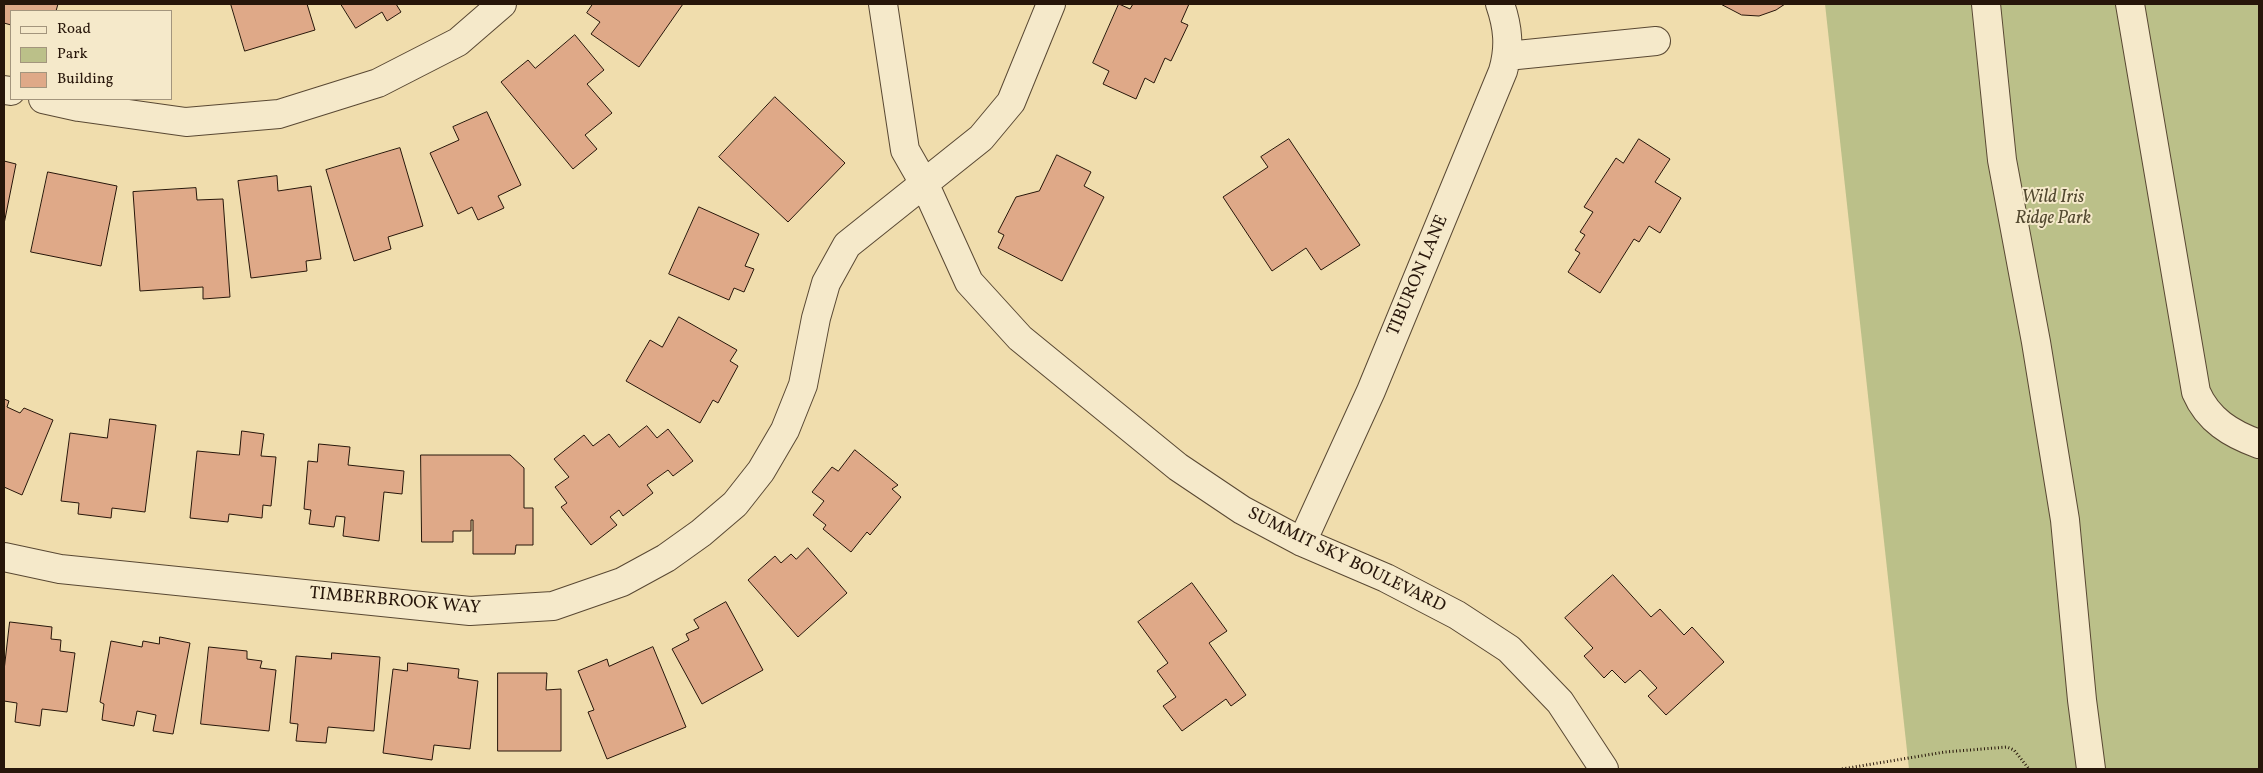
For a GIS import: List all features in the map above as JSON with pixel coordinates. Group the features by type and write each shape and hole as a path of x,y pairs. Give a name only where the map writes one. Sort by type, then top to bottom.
{"street":[{"path":"48,100 79,107 186,122 279,114 378,83 458,42 502,4"},
{"name":"SUMMIT SKY BOULEVARD","path":"883,4 905,150 925,184 969,282 1020,338 1178,467 1242,510 1302,542 1386,578 1457,615 1509,649 1560,702 1604,769"},
{"path":"925,184 982,138 1011,102 1051,4"},
{"name":"TIBURON LANE","path":"1302,542 1378,373 1507,56 1507,27 1500,4"},
{"path":"1986,4 2002,160 2036,342 2065,520 2082,700 2091,769"},
{"path":"2130,4 2196,392 2203,407 2211,417 2244,438 2259,444"},
{"path":"1507,56 1656,41"},
{"name":"TIMBERBROOK WAY","path":"4,557 60,569 470,611 553,606 622,582 666,558 701,533 735,504 761,470 785,430 799,394 826,283 847,245 925,184"}],"path":[{"path":"1842,769 1945,752 2007,748 2014,750 2029,769"}],"green space":[{"name":"Wild Iris Ridge Park","path":"1825,4 2259,4 2259,769 1909,769"}],"building":[{"path":"4,4 58,4 56,10 10,10 10,25 4,23"},
{"path":"231,4 307,4 315,30 245,51"},
{"path":"341,4 396,4 401,12 387,21 382,12 356,28"},
{"path":"593,4 683,4 639,67 591,34 600,22 587,13"},
{"path":"1119,4 1130,9 1133,4 1189,4 1181,22 1188,25 1171,61 1165,58 1154,83 1145,78 1136,99 1103,84 1109,71 1093,63"},
{"path":"1721,4 1785,4 1776,10 1759,16 1742,15"},
{"path":"575,35 604,70 587,84 612,113 585,135 597,149 573,169 501,82 528,60 535,68"},
{"path":"775,97 845,163 788,222 719,157"},
{"path":"487,112 521,185 498,196 504,208 478,220 472,207 458,214 430,153 459,140 453,127"},
{"path":"1289,139 1360,245 1321,270 1306,248 1272,271 1223,197 1268,167 1261,157"},
{"path":"1639,139 1670,159 1655,182 1681,198 1660,233 1649,226 1639,242 1634,239 1600,293 1568,272 1580,253 1575,250 1585,235 1580,232 1593,212 1584,207 1616,158 1623,163"},
{"path":"400,148 423,226 388,237 391,249 354,261 326,170"},
{"path":"1057,155 1091,172 1084,186 1104,197 1062,281 998,248 1004,235 998,232 1016,197 1039,191"},
{"path":"4,161 16,164 4,224"},
{"path":"48,172 117,186 101,266 31,252"},
{"path":"277,176 278,191 311,186 321,259 306,261 307,271 251,278 238,181"},
{"path":"196,188 197,200 223,199 230,297 203,299 203,287 140,291 133,192"},
{"path":"699,207 759,234 745,266 754,269 744,292 734,288 729,300 669,274"},
{"path":"679,317 737,350 730,361 738,366 718,403 713,400 700,423 626,381 650,340 662,347"},
{"path":"4,399 9,401 7,407 20,413 24,408 53,420 22,495 4,487"},
{"path":"110,419 156,425 145,512 112,508 111,518 78,514 79,503 61,501 70,433 107,438"},
{"path":"647,426 657,438 668,429 693,461 673,476 668,470 647,485 653,493 623,516 619,510 610,517 617,525 591,545 561,507 567,503 555,487 569,477 554,459 584,435 593,446 609,434 619,447"},
{"path":"242,431 264,434 261,456 276,457 271,506 263,505 262,518 229,514 228,522 190,518 197,451 239,455"},
{"path":"319,444 350,447 348,465 404,471 402,494 384,492 379,541 343,536 345,517 336,516 334,527 309,524 311,510 304,509 308,461 317,462"},
{"path":"855,450 898,485 892,489 901,497 870,535 867,532 851,552 823,529 826,525 813,515 824,501 812,492 832,467 838,471"},
{"path":"421,455 510,455 524,468 524,508 533,508 533,545 516,545 515,554 473,554 473,520 471,520 471,531 453,531 453,542 422,542"},
{"path":"808,548 847,593 798,637 748,580 775,556 781,563 791,554 796,559"},
{"path":"1613,575 1651,617 1660,609 1684,635 1692,627 1724,662 1666,715 1648,696 1657,688 1640,670 1625,683 1612,670 1604,678 1584,656 1593,648 1565,618"},
{"path":"1192,583 1227,631 1209,643 1246,695 1231,706 1226,699 1182,731 1163,706 1176,697 1157,671 1168,663 1138,622"},
{"path":"726,602 763,670 702,704 672,649 689,640 686,634 699,628 694,620"},
{"path":"10,622 52,627 51,639 61,640 60,651 75,653 67,712 42,709 40,726 15,722 17,703 4,701 4,671"},
{"path":"160,637 190,643 173,734 153,731 156,715 137,711 134,726 102,720 104,704 100,702 111,641 142,647 143,641 159,644"},
{"path":"209,647 247,651 247,659 262,661 260,668 276,670 269,731 201,724"},
{"path":"653,647 686,727 607,759 588,712 594,710 578,671 607,659 609,666"},
{"path":"332,653 380,657 374,731 328,727 326,743 296,741 298,724 290,723 296,656 331,659"},
{"path":"408,663 459,669 458,678 478,681 470,749 434,745 432,760 383,753 393,669 407,671"},
{"path":"498,673 547,673 546,690 561,689 561,751 498,751"}]}
